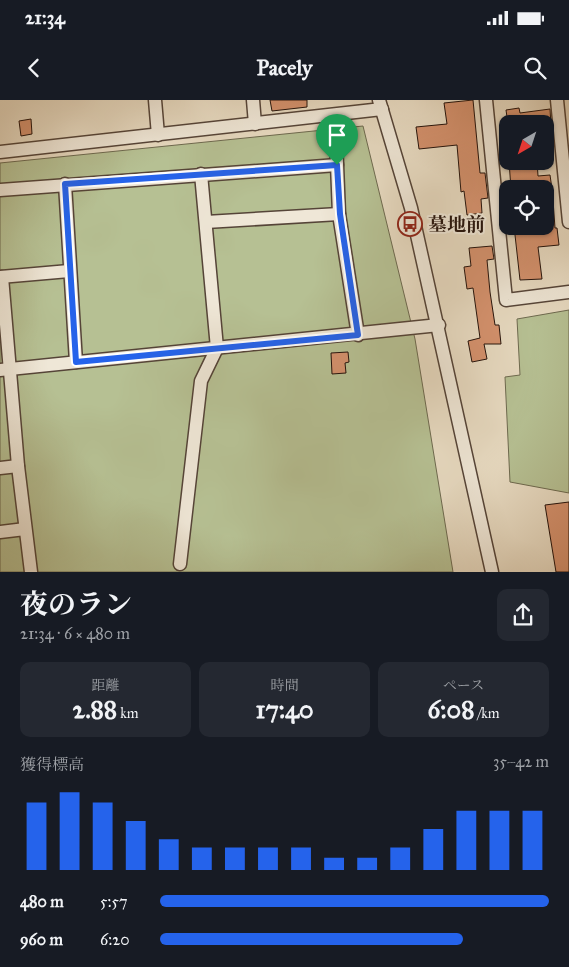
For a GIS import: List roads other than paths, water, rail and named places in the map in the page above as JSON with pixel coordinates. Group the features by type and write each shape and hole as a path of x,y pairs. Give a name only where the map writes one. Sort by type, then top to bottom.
{"street":[{"path":"155,100 158,135"},
{"path":"253,100 255,124"},
{"path":"486,100 506,300 569,292"},
{"path":"557,100 569,222"},
{"path":"0,152 335,115 380,105 411,208 439,325 492,572"},
{"path":"335,115 340,214 358,335"},
{"path":"0,190 337,165"},
{"path":"180,564 201,381 217,348 201,174"},
{"path":"65,184 76,362"},
{"path":"206,222 340,214"},
{"path":"31,572 4,370 1,277 69,271"},
{"path":"4,370 358,335 439,325"},
{"path":"0,468 18,466"},
{"path":"0,532 26,530"}],"place":[{"name":"墓地前","path":"410,224"}]}
